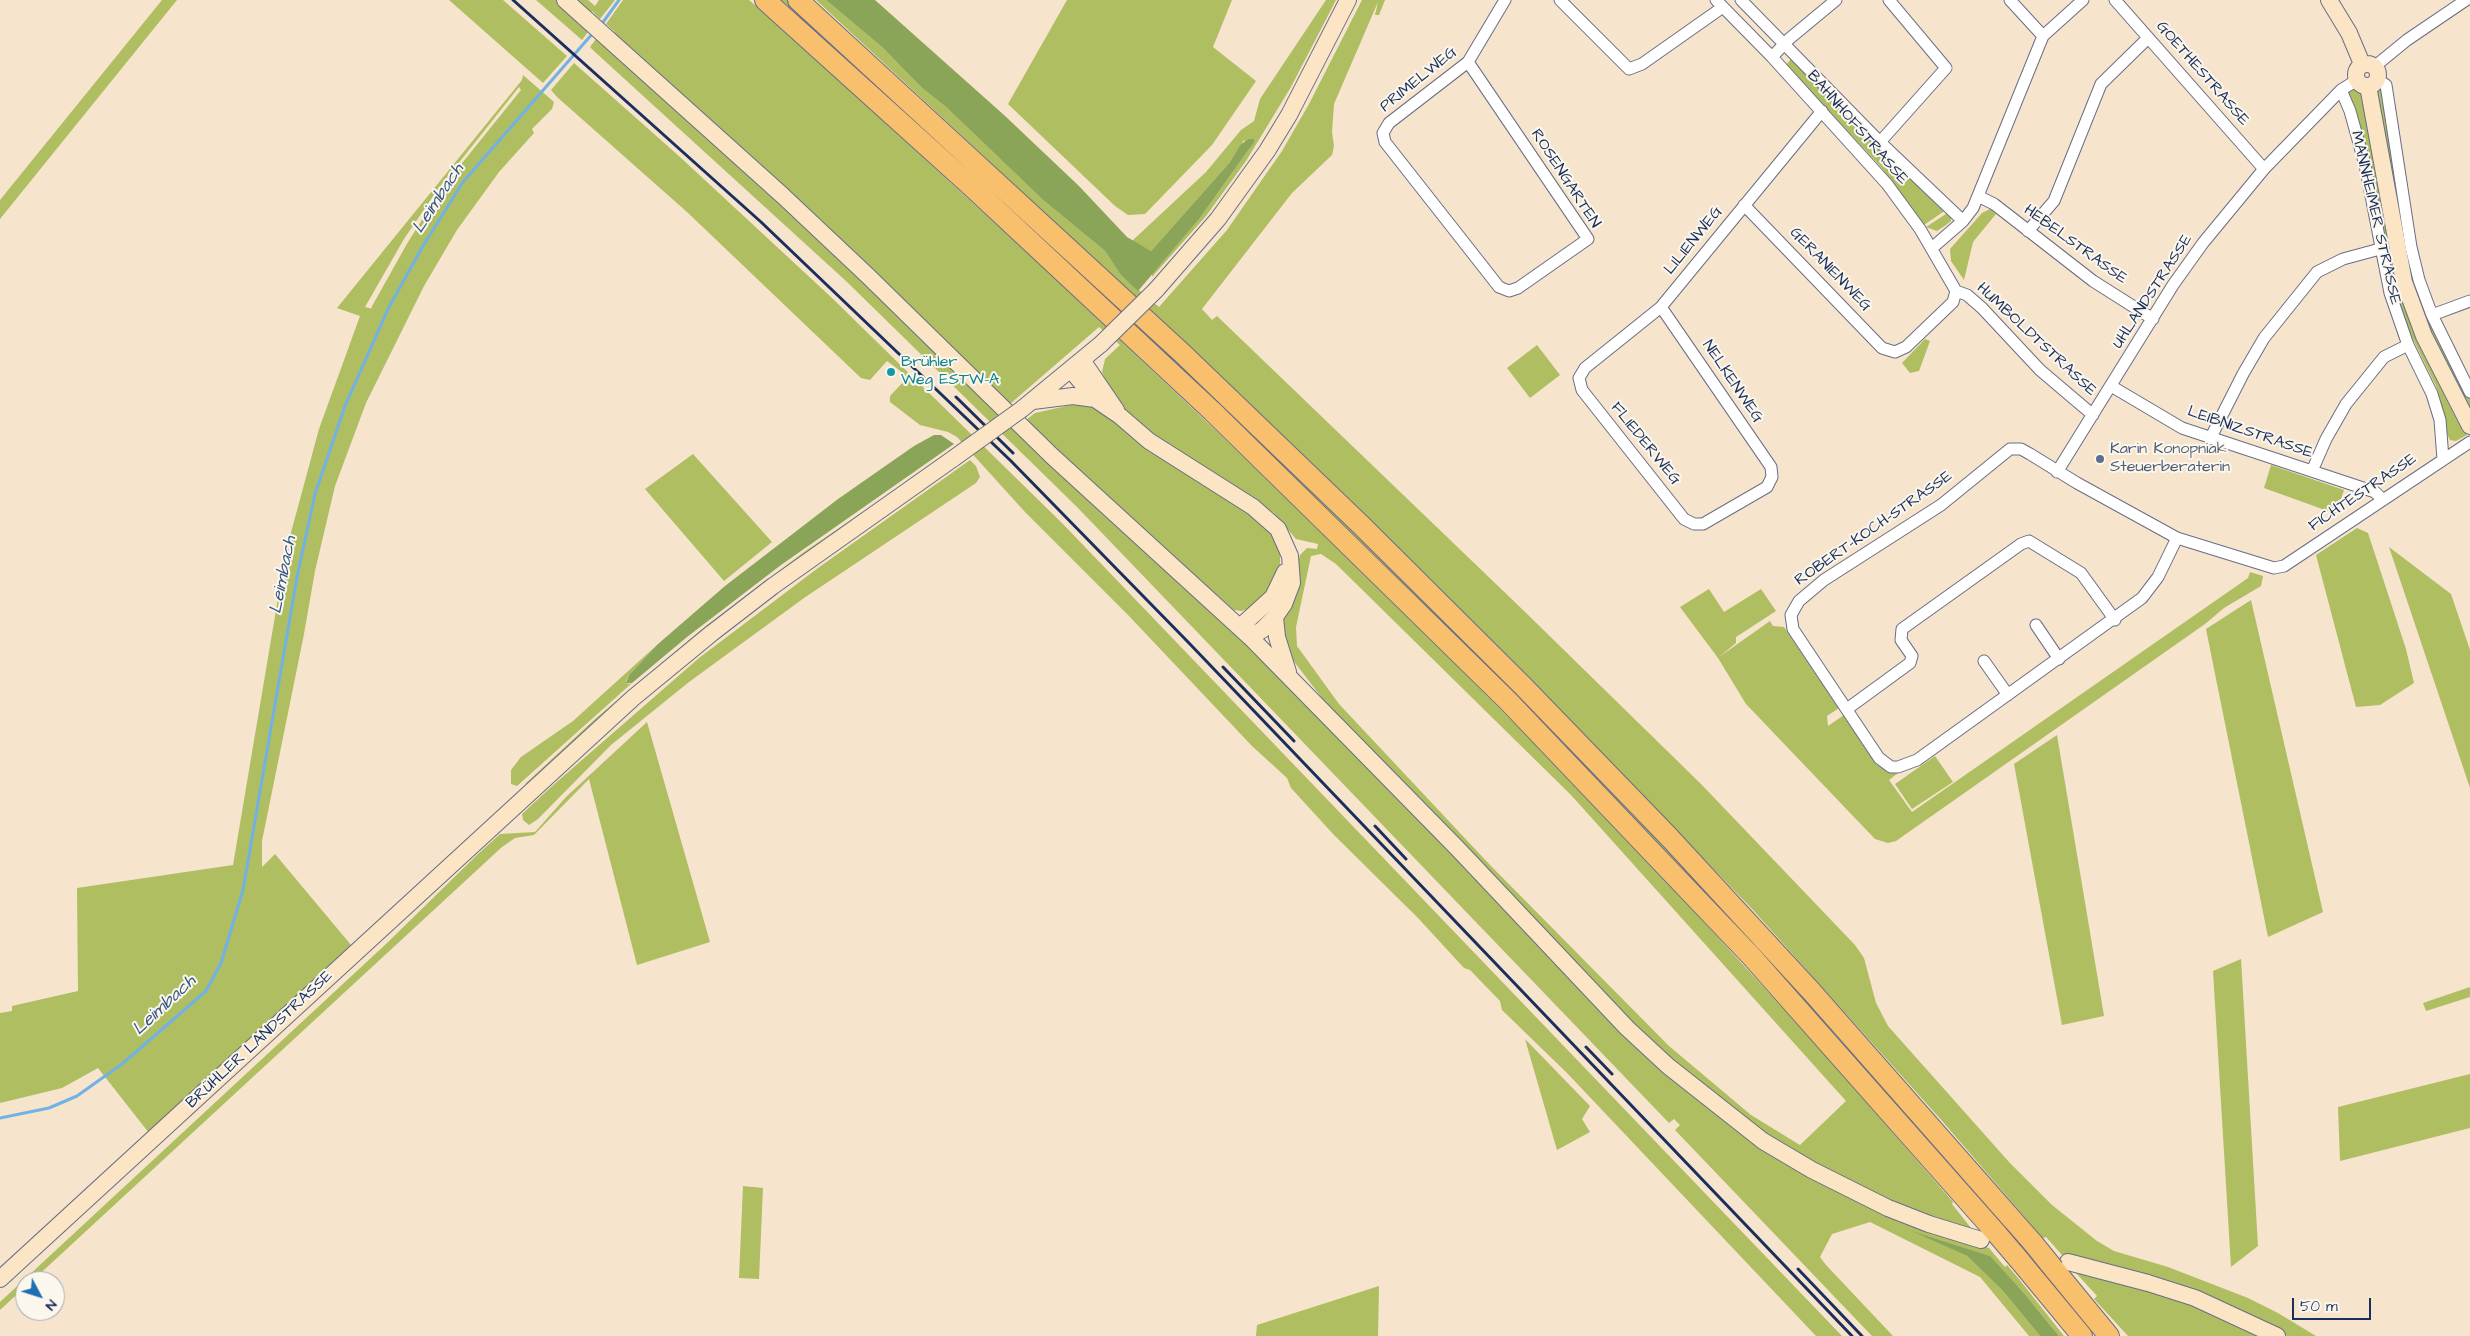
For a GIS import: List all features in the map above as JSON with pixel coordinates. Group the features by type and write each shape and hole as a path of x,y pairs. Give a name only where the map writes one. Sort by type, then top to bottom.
{"highway":[{"path":"765,0 971,186 1205,404 1508,701 1751,956 1989,1237 2020,1261 2082,1336"},
{"path":"798,0 1182,353 1361,525 1523,686 1676,844 1825,1006 2033,1243 2061,1266 2109,1336"}],"main road":[{"path":"564,0 847,256 1052,456 1245,632 1458,849 1627,1028 1686,1082 1763,1141 1840,1185 1907,1215 1989,1237"},
{"name":"BRÜHLER LANDSTRASSE","path":"0,1279 618,711 712,632 804,563 1026,405 1101,344 1156,290 1218,219 1289,115 1348,0"},
{"name":"MANNHEIMER STRASSE","path":"2330,0 2349,33 2367,75 2404,282 2424,336 2470,426"},
{"path":"1077,365 1095,399"},
{"path":"1077,365 1120,416"},
{"path":"1026,405 1073,396 1095,399 1120,416 1162,450 1263,514 1283,537 1292,572 1289,593 1275,617 1262,630 1245,632"},
{"path":"1245,632 1273,598 1282,582 1290,560"},
{"path":"1275,617 1277,638 1288,674"},
{"path":"2061,1266 2148,1283 2194,1298 2277,1336"}],"street":[{"name":"PRIMELWEG","path":"1383,133 1389,123 1468,62 1506,0"},
{"path":"1560,0 1629,70 1642,64 1720,4"},
{"name":"BAHNHOFSTRASSE","path":"1741,0 1880,142 1963,221"},
{"path":"1772,57 1784,44 1836,0"},
{"path":"1880,142 1946,68 1890,0"},
{"path":"2010,0 2043,36"},
{"path":"1932,248 1963,221 1973,208 2043,36 2082,0"},
{"name":"GOETHESTRASSE","path":"2115,0 2264,169"},
{"name":"UHLANDSTRASSE","path":"2057,472 2173,285 2203,243 2264,169 2341,90 2367,75 2407,40 2466,0"},
{"name":"BAHNHOFSTRASSE","path":"1720,4 1772,57 1888,184 1932,248 1956,290"},
{"path":"2028,231 2054,201 2101,84 2148,38"},
{"name":"ROSENGARTEN","path":"1383,133 1386,142 1499,287 1509,291 1518,288 1588,240 1468,62"},
{"name":"MANNHEIMER STRASSE","path":"2367,75 2386,85 2411,247 2419,280 2432,316 2470,392"},
{"name":"MANNHEIMER STRASSE","path":"2341,90 2363,156 2390,293 2408,345 2432,394 2440,420 2443,459"},
{"name":"LILIENWEG","path":"1579,378 1584,368 1661,307 1822,111"},
{"name":"HEBELSTRASSE","path":"1978,196 1994,204 2093,281 2153,319"},
{"name":"GERANIENWEG","path":"1744,205 1882,348 1895,352 1906,347 1953,302 1956,290"},
{"path":"2210,439 2224,409 2264,338 2317,272 2343,259 2380,249"},
{"name":"HUMBOLDTSTRASSE","path":"1956,290 1967,295 1982,308 2040,370 2092,415"},
{"path":"2432,316 2470,301"},
{"name":"NELKENWEG","path":"1661,307 1771,467 1772,477 1767,487 1703,524 1694,524"},
{"path":"2312,471 2326,440 2346,404 2384,357 2408,345"},
{"name":"FLIEDERWEG","path":"1579,378 1582,390 1684,519 1694,524"},
{"name":"LEIBNIZSTRASSE","path":"2111,386 2182,428 2210,439 2375,492 2383,500"},
{"name":"FICHTESTRASSE","path":"2177,538 2274,568 2284,566 2470,442"},
{"name":"ROBERT-KOCH-STRASSE","path":"1847,709 1799,640 1793,628 1791,615 1799,601 1824,580 1941,505 2010,449 2021,449 2057,472"},
{"path":"2057,472 2177,538 2151,588 2115,620 1917,760 1898,767 1884,763 1847,709 1910,664 1912,656 1901,640 1902,629 2029,540 2081,573 2115,620"},
{"path":"2036,625 2059,659"},
{"path":"1984,661 2008,695"}],"green space":[{"path":"162,0 177,0 0,219 0,200"},
{"path":"449,0 503,0 567,56 543,83"},
{"path":"536,0 557,0 583,23 581,26 588,32 582,40"},
{"path":"573,0 588,0 595,6 599,0 615,0 600,19 592,11 589,14"},
{"path":"623,0 749,0 1035,260 1226,440 1417,625 1550,759 1660,874 1822,1051 1953,1202 1952,1204 1975,1233 1903,1208 1785,1149 1651,1045 1322,698 1292,659 1281,626 1300,555 1307,548 1317,549 1318,544 1296,539 1273,512 1161,442 1129,415 1112,395 1102,372 1105,359 1120,345 1099,327 1010,404 613,35 615,32 606,24","holes":["1321,554 1336,564 1571,795 1846,1101 1800,1145 1751,1115 1669,1046 1490,865 1339,704 1297,646 1296,627 1311,556"]},
{"path":"777,0 787,0 1165,347 1514,687 1822,1013 1818,1018"},
{"path":"816,0 826,0 883,48 922,88 946,107 1043,200 1105,251 1120,274 1159,307 1227,230 1282,151 1309,104 1362,0 1385,0 1379,15 1375,15 1378,2 1334,104 1332,132 1334,146 1332,155 1292,193 1202,309 1212,320 1217,316 1522,609 1701,784 1855,945 1864,958 1876,1003 1888,1026 2009,1162 2052,1205 2097,1241 2114,1251 2168,1267 2248,1298 2278,1313 2316,1336 2287,1336 2271,1326 2136,1274 2062,1255 2046,1237 2043,1238 1943,1122 1753,910 1524,672 1362,511 1230,385"},
{"path":"826,0 875,0 1004,115 1079,186 1127,237 1151,251 1230,162 1241,144 1249,139 1254,139 1254,142 1200,218 1138,291 1120,274 1105,251 1043,200 946,107 922,88 883,48"},
{"path":"1067,0 1232,0 1213,47 1256,81 1212,145 1145,214 1128,215 1115,206 1008,104"},
{"path":"1326,0 1336,0 1291,87 1246,161 1206,216 1152,277 1152,274 1200,218 1249,149 1244,140 1230,162 1151,251 1132,241 1206,172 1241,130 1254,121 1260,99"},
{"path":"596,39 604,46 607,44 710,137 1261,658 1673,1079 1736,1129 1928,1229 1989,1248 2005,1267 2007,1265 2019,1279 2064,1336 2059,1336 2024,1293 1989,1256 1918,1233 1967,1256 2003,1291 2040,1336 2029,1336 1980,1277 1870,1222 1832,1234 1820,1257 1893,1336 1872,1336 1675,1130 1680,1125 1674,1119 1669,1123 1077,507 846,281 595,52 590,47"},
{"path":"1791,59 1946,210 1924,225 1881,167 1786,65"},
{"path":"574,63 680,157 831,297 1062,523 1842,1336 1816,1336 1567,1073 1502,1010 1500,1001 1470,970 1464,968 1418,918 1334,835 1291,788 1287,778 1252,746 1129,616 1025,512 957,437 948,432 920,425 890,402 890,396 906,379 903,373 887,361 870,380 861,378 687,212 557,97 551,90"},
{"path":"523,75 554,102 552,109 532,129 534,133 499,172 457,230 424,286 366,403 335,486 315,571 262,841 262,867 275,854 351,945 149,1133 98,1068 62,1088 0,1103 0,1013 12,1011 12,1006 78,991 77,888 233,865 286,551 319,429 360,316 337,308 522,80","holes":["519,87 521,90 442,188 408,242 371,308 373,309 365,307 404,239 438,189"]},
{"path":"2380,83 2430,321 2470,399 2470,413 2417,305 2388,176 2377,86"},
{"path":"2354,86 2363,94 2391,247 2467,435 2456,441 2450,440 2447,434 2441,401 2436,386 2404,321 2396,299 2362,132 2348,94 2349,88"},
{"path":"1990,209 1996,214 1973,242 1964,280 1951,261 1950,249 1982,213"},
{"path":"1949,212 1951,214 1951,221 1937,231 1926,227"},
{"path":"1925,339 1930,341 1919,371 1910,373 1902,363"},
{"path":"1537,345 1560,375 1530,398 1507,368"},
{"path":"1085,402 1231,500 1269,529 1280,552 1280,570 1268,592 1249,608 1242,611 1234,610 1075,470 1026,420 1035,413"},
{"path":"934,435 941,435 954,444 781,565 687,637 632,683 626,683 629,675 658,644 725,586 838,499 914,446"},
{"path":"949,453 531,782 525,784 595,719 702,629 804,552"},
{"path":"693,454 772,542 724,581 645,489"},
{"path":"970,460 976,466 980,477 976,483 804,598 689,682 611,745 538,819 529,825 523,820 522,814 551,787 699,658 818,568"},
{"path":"2271,465 2344,490 2336,514 2264,488"},
{"path":"2357,528 2368,533 2406,649 2414,683 2380,705 2356,707 2316,555"},
{"path":"2389,547 2451,594 2470,650 2470,788"},
{"path":"2250,572 2263,576 2261,586 2224,608 2205,624 1896,841 1888,843 1875,839 1746,704 1718,658 1680,607 1709,589 1724,612 1761,589 1776,611 1736,637 1736,643 1719,657 1770,621 1773,626 1784,627 1839,708 1827,716 1828,726 1844,715 1877,765 1898,773 1889,780 1912,812 2248,578"},
{"path":"2251,600 2323,912 2268,937 2206,629"},
{"path":"658,644 629,675 626,681 628,684 632,683 517,786 511,784 511,770 521,757 573,721"},
{"path":"647,722 710,942 637,965 589,779 534,835 515,838 502,847 43,1271 33,1271 386,944 500,834 535,832 566,797"},
{"path":"2057,735 2104,1016 2062,1025 2014,764"},
{"path":"1935,756 1953,782 1912,809 1895,784"},
{"path":"2241,959 2258,1246 2231,1267 2213,971"},
{"path":"2470,987 2470,997 2426,1011 2423,1003"},
{"path":"1525,1039 1590,1106 1582,1119 1590,1132 1557,1150"},
{"path":"2470,1074 2470,1128 2340,1161 2338,1107"},
{"path":"743,1186 763,1188 759,1279 739,1278"},
{"path":"1912,1231 1990,1256 2024,1293 2059,1336 2040,1336 2003,1291 1967,1256"},
{"path":"2080,1271 2160,1292 2265,1336 2128,1336 2094,1299 2097,1296 2076,1273"},
{"path":"1379,1286 1378,1336 1256,1336 1257,1325"},
{"path":"15,1288 15,1296 0,1310 0,1302"}],"waterway":[{"name":"Leimbach","path":"601,25 619,0"},
{"name":"Leimbach","path":"0,1118 49,1108 77,1096 122,1064 206,991 221,963 243,890 297,577 315,494 345,406 389,307 423,246 463,182 593,33"}],"railway":[{"path":"513,0 761,222 1011,461 1188,642 1852,1336"},
{"path":"956,397 1013,453"},
{"path":"1223,667 1294,741"},
{"path":"1375,826 1406,859"},
{"path":"1586,1047 1612,1074"},
{"path":"1798,1269 1862,1336"}],"place":[{"name":"Brühler Weg ESTW-A","path":"891,372"},
{"name":"Karin Konopniak Steuerberaterin","path":"2100,459"}]}
